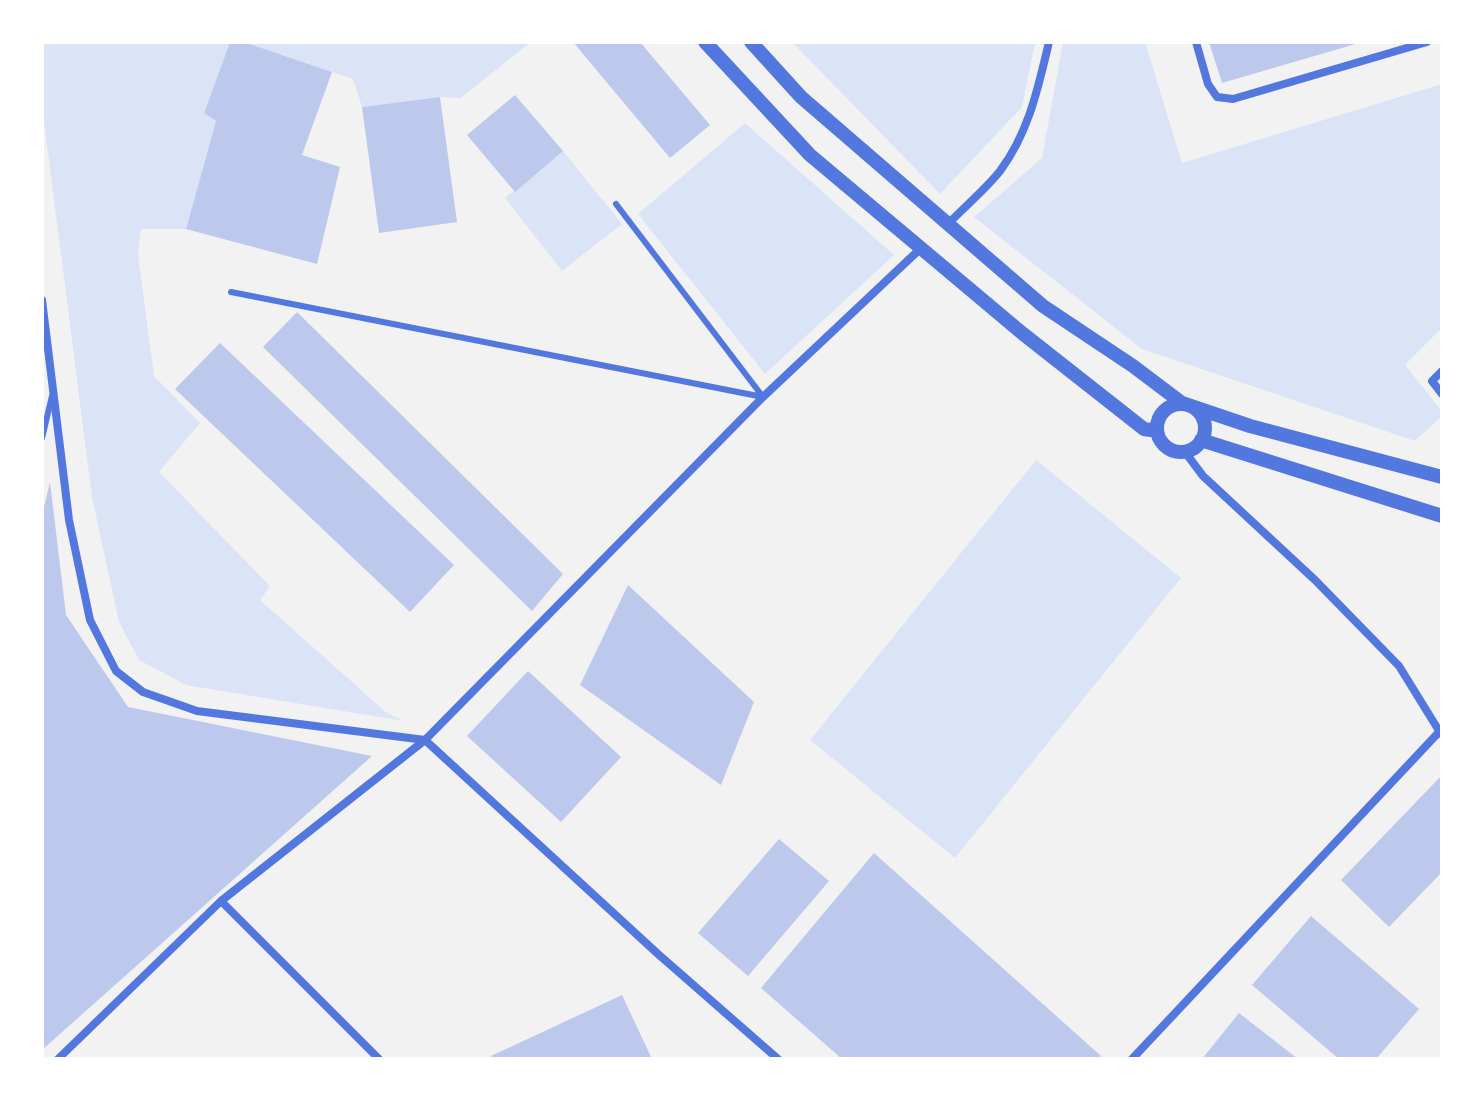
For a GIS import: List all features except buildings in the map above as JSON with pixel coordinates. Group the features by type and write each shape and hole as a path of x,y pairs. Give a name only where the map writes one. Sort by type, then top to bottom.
{"street":[{"path":"705,42 810,155 1022,333 1144,429 1157,431"},
{"path":"751,42 801,97 1043,306 1194,408 1203,419 1204,433 1201,440 1185,452"},
{"path":"947,225 999,172 1020,138 1033,108 1049,42"},
{"path":"1196,42 1208,84 1217,97 1233,99 1427,42"},
{"path":"58,1059 221,901 425,740 763,397 920,249"},
{"path":"42,300 69,520 90,620 116,671 143,692 197,711 425,740 658,954 778,1059"},
{"path":"1442,371 1432,381 1442,394"},
{"path":"1132,1059 1441,732 1399,666 1315,580 1203,476 1185,452 1164,445 1157,431 1160,416 1165,410 1179,404 1187,405 1250,426 1442,477"},
{"path":"1201,440 1442,516"},
{"path":"221,901 379,1059"}],"lane":[{"path":"616,204 763,397"},
{"path":"231,292 763,397"},
{"path":"42,438 54,385"}],"shaded area":[{"path":"42,42 230,42 204,113 216,121 186,229 141,229 138,255 154,376 200,423 159,472 270,586 260,600 387,713 404,721 186,685 139,660 119,622 92,497 42,106"},
{"path":"244,42 531,42 461,98 440,97 362,107 353,79"},
{"path":"792,42 1035,42 1022,107 940,194"},
{"path":"1063,42 1145,42 1182,163 1442,84 1442,328 1405,365 1442,411 1442,416 1415,441 1142,349 974,217 1042,158"},
{"path":"745,123 894,255 765,374 638,214"},
{"path":"563,151 622,224 562,271 505,198"},
{"path":"1036,460 1181,578 955,858 810,740"}]}
